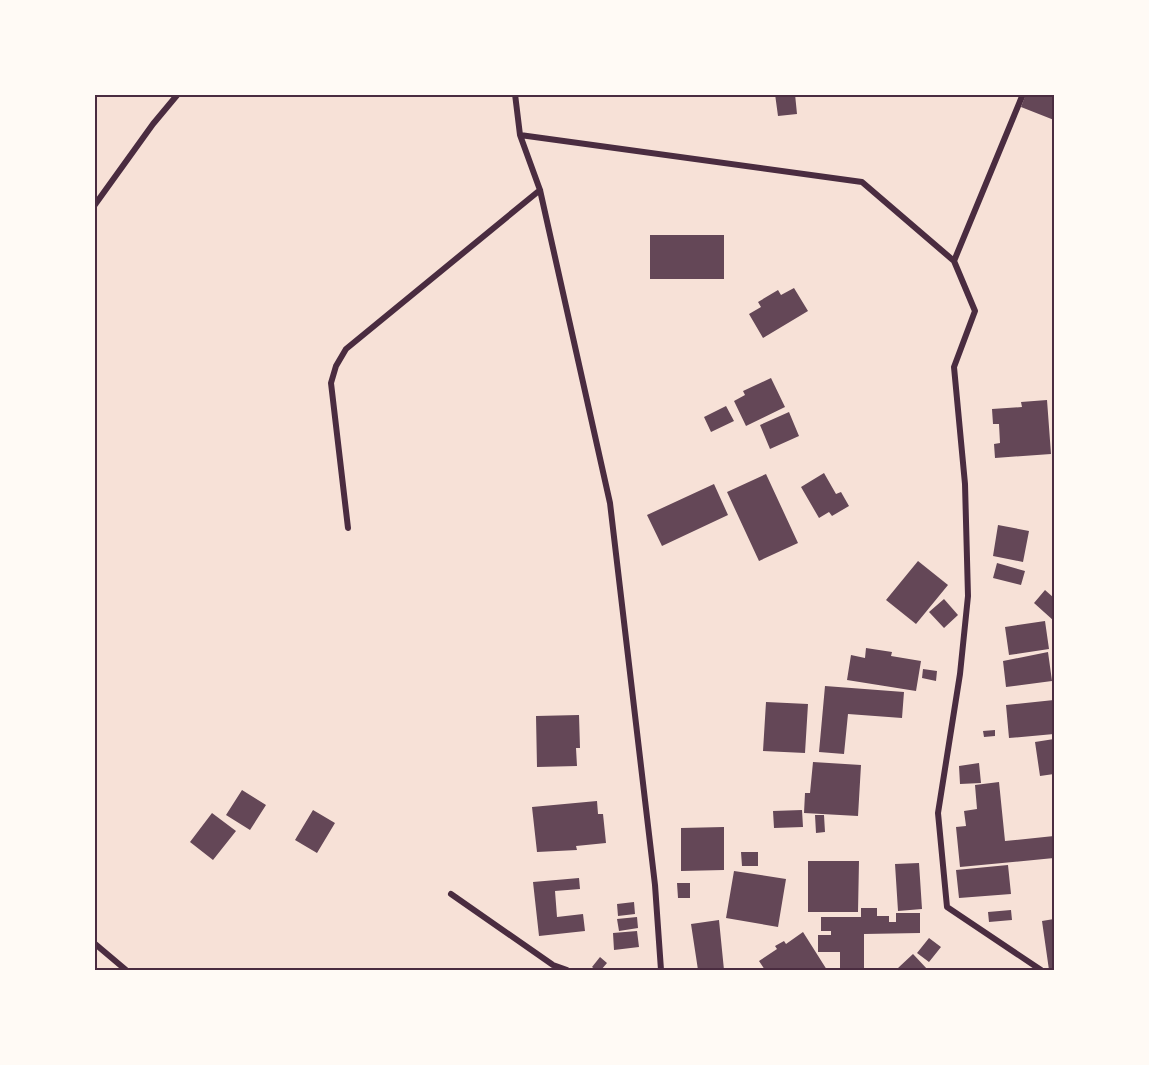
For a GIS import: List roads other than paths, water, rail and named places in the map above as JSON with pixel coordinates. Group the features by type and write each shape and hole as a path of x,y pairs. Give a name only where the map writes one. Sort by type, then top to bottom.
{"street":[{"path":"94,206 153,124 178,94"},
{"path":"515,94 520,135 540,190 610,503 655,885 661,970"},
{"path":"954,261 1023,94"},
{"path":"520,135 862,182 954,261 975,311 954,367 965,484 968,596 960,674 938,813 947,907 1041,970"},
{"path":"348,528 331,383 336,366 346,349 540,190"},
{"path":"451,894 554,964 567,970"},
{"path":"94,943 126,970"}]}
